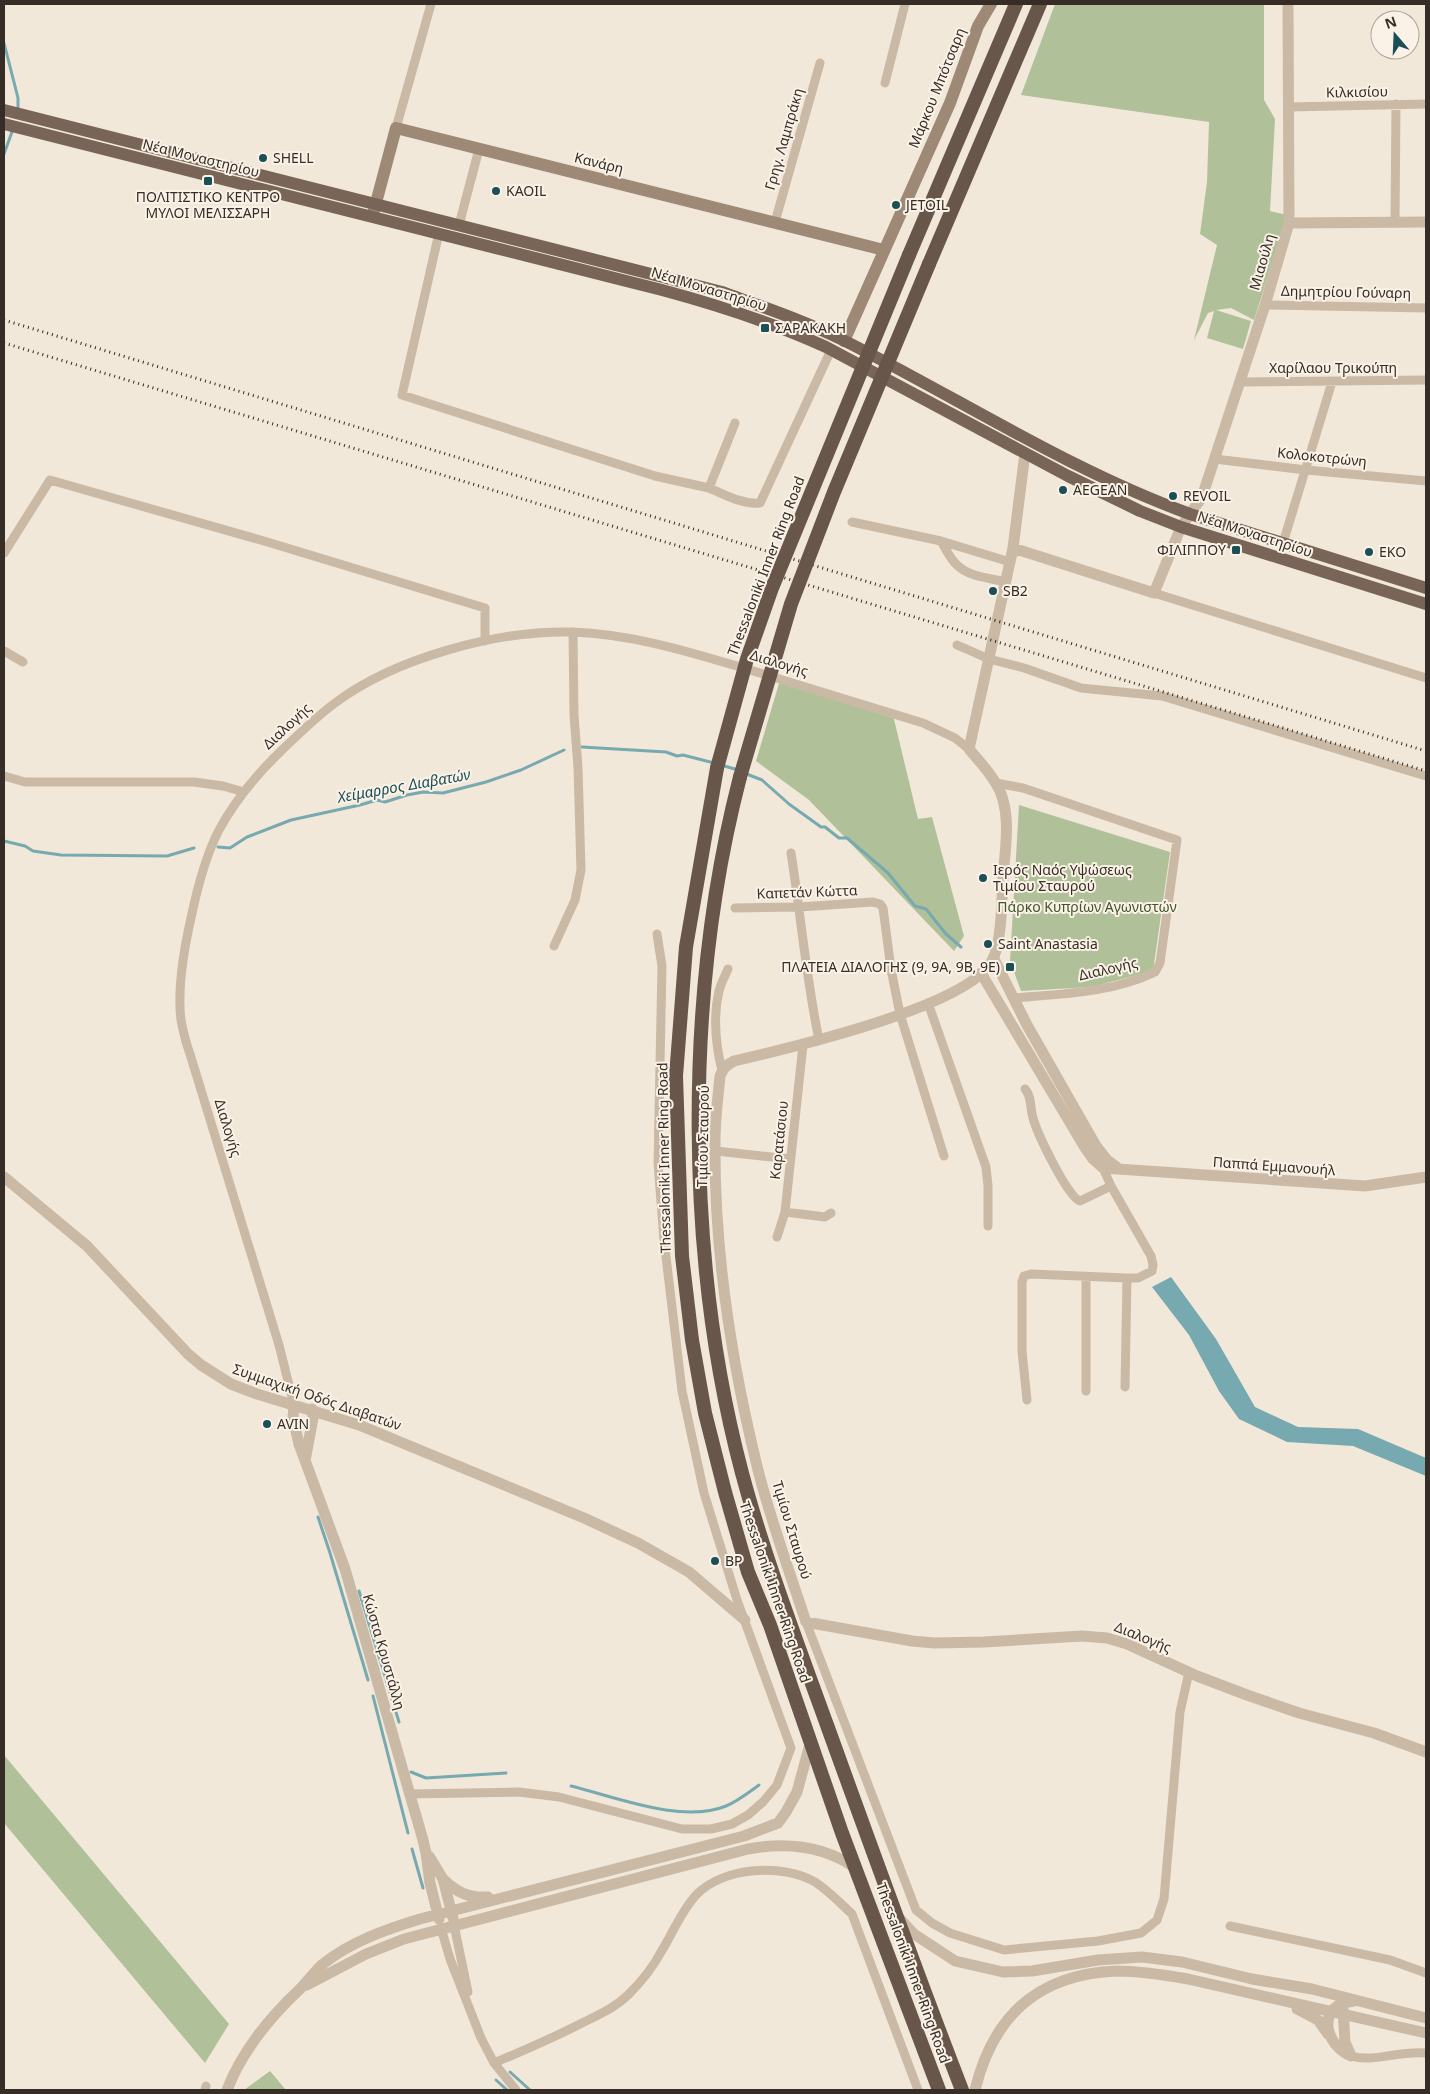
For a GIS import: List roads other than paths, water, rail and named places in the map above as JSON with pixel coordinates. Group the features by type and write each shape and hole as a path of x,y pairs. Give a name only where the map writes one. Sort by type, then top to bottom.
{"highway":[{"name":"Thessaloniki Inner Ring Road","path":"939,2090 810,1744 770,1625 748,1572 725,1492 705,1413 692,1340 682,1256 676,1122 676,1076 686,947 717,768 747,659 772,588 909,255 1016,4"},
{"name":"Thessaloniki Inner Ring Road","path":"962,2090 894,1912 780,1593 745,1483 728,1412 716,1342 705,1258 698,1151 702,1029 712,919 732,808 790,604 834,492 929,264 1040,4"}],"main road":[{"name":"Μάρκου Μπότσαρη","path":"844,341 950,103 978,26 990,4"},
{"name":"Νέα Μοναστηρίου","path":"4,110 722,292 798,320 844,341 1088,471 1136,493 1190,514 1426,588"},
{"name":"Νέα Μοναστηρίου","path":"4,124 705,302 785,329 831,350 1114,500 1181,527 1426,604"},
{"name":"Κανάρη","path":"396,128 884,250"},
{"path":"372,216 396,128"}],"street":[{"path":"396,128 431,4"},
{"path":"885,83 905,4"},
{"name":"Μιαούλη","path":"1154,593 1181,527 1202,497 1265,305 1289,223 1288,4"},
{"name":"Γρηγ. Λαμπράκη","path":"775,222 820,63"},
{"path":"1395,222 1396,104"},
{"name":"Κιλκισίου","path":"1289,107 1426,104"},
{"path":"458,225 479,149"},
{"path":"1289,223 1426,222"},
{"path":"439,233 402,395 655,476 709,488 753,504 760,503 831,350"},
{"name":"Δημητρίου Γούναρη","path":"1265,305 1426,308"},
{"name":"Χαρίλαου Τρικούπη","path":"1240,382 1426,380"},
{"path":"1282,543 1332,382"},
{"path":"709,488 735,423"},
{"path":"1025,453 1013,548 969,749 996,783 1004,807 1005,850 998,939 994,959 1013,998 1096,1146 1107,1160 1120,1170"},
{"name":"Κολοκοτρώνη","path":"1215,459 1306,470 1426,481"},
{"path":"4,553 50,480 264,540 485,608 485,641"},
{"path":"852,522 941,541 1010,562"},
{"path":"941,541 956,565 973,575 1006,582"},
{"path":"1013,548 1426,678"},
{"path":"554,946 575,900 582,870 578,760 574,715 573,632"},
{"name":"Διαλογής","path":"294,1404 279,1345 195,1073 180,1017 182,973 188,933 201,879 218,831 260,772 295,738 335,703 350,693 386,673 409,664 485,641 520,635 573,632 628,637 734,666 923,723 948,735 969,749"},
{"path":"957,645 989,659 1024,668 1081,688 1169,698 1426,776"},
{"path":"4,651 23,662"},
{"path":"4,776 25,782 194,782 223,786 244,792"},
{"name":"Διαλογής","path":"996,783 1023,788 1177,840 1160,963 1155,972 1144,978 1106,988 1013,998"},
{"path":"791,853 800,907 809,987 819,1040"},
{"name":"Καπετάν Κώττα","path":"736,908 800,907 873,902 880,904 883,908 891,969 900,1014"},
{"path":"409,1794 519,1792 559,1797 682,1829 711,1829 732,1824 748,1815 763,1802 777,1785 791,1748 745,1620 704,1493 682,1391 664,1240 658,1163 662,966 658,934"},
{"name":"Τιμίου Σταυρού","path":"806,1622 758,1468 736,1370 724,1293 717,1202 716,1151 720,1076 728,1064 803,1045 900,1014 928,1003 959,989 981,973 994,959"},
{"path":"722,1071 716,1047 717,1002 719,989 728,969"},
{"path":"981,973 1084,1146 1093,1159 1103,1168 1111,1186 1151,1256 1153,1265 1152,1271 1146,1275 1126,1278 1031,1274 1024,1276 1022,1282 1022,1351 1027,1400"},
{"path":"928,1003 986,1168 988,1226"},
{"path":"900,1014 944,1156"},
{"name":"Καρατάσιου","path":"777,1237 784,1212 803,1045"},
{"path":"1025,1089 1029,1094 1035,1122 1055,1167 1074,1198 1080,1201 1111,1186"},
{"path":"716,1151 790,1159"},
{"name":"Παππά Εμμανουήλ","path":"1103,1168 1365,1186 1426,1177"},
{"name":"Συμμαχική Οδός Διαβατών","path":"4,1177 87,1246 188,1354 201,1365 232,1384 257,1394 312,1409 359,1425 584,1518 644,1546 689,1572 745,1620"},
{"path":"784,1212 825,1217 831,1212"},
{"path":"1086,1277 1086,1391"},
{"path":"1125,1387 1126,1278"},
{"name":"Κώστα Κρυστάλλη","path":"294,1404 293,1418 299,1444 345,1569 426,1853 430,1884 450,1958 481,2038 494,2063 516,2090"},
{"path":"305,1461 313,1418 312,1409"},
{"path":"806,1622 916,1910 932,1923 950,1933 1004,1950 1098,1941 1133,1935 1141,1933 1157,1920 1164,1899 1180,1712 1189,1672"},
{"name":"Διαλογής","path":"806,1622 912,1641 935,1643 1082,1636 1100,1637 1126,1644 1247,1695 1374,1733 1426,1752"},
{"path":"227,2089 256,2037 284,2003 324,1964 360,1942 401,1925 438,1914 744,1836 778,1823 797,1792 810,1744"},
{"path":"300,1988 385,1946 442,1928 762,1846 803,1847 818,1850 836,1855 857,1869"},
{"name":"Κώστα Κρυστάλλη","path":"426,1853 443,1879 462,1955 470,2009"},
{"path":"494,2063 612,2008 628,1995 660,1954 682,1915 698,1893 717,1882 748,1871 788,1871 814,1882 831,1894 852,1914 918,2090"},
{"path":"443,1879 453,1889 470,1897 518,1894"},
{"path":"894,1912 914,1934 955,1961 1003,1972 1032,1972 1098,1960 1142,1956 1182,1962 1337,2006 1364,2019 1426,2033"},
{"path":"1230,1926 1390,1960 1426,1973"},
{"path":"975,2090 987,2051 1005,2022 1018,2007 1038,1993 1059,1982 1098,1973 1118,1971 1154,1973 1278,1998 1337,2006 1356,2000 1426,2018"},
{"path":"1278,1998 1318,2020 1337,2046 1351,2056 1369,2058 1405,2052 1426,2053"},
{"path":"1337,2006 1345,2042 1351,2056"},
{"path":"1330,2036 1327,2024 1337,2006"},
{"path":"1344,2031 1349,2024 1364,2019"}],"water":[{"path":"1171,1277 1216,1339 1255,1407 1298,1427 1358,1429 1426,1458 1426,1476 1353,1446 1287,1442 1239,1419 1219,1391 1189,1335 1152,1287"}],"waterway":[{"path":"4,43 18,98 18,111"},
{"path":"4,154 13,129"},
{"name":"Χείμαρρος Διαβατών","path":"582,747 666,752 714,763"},
{"name":"Χείμαρρος Διαβατών","path":"218,847 230,848 247,837 291,820 377,800 385,802 423,792 443,793 486,782 521,770 564,750"},
{"name":"Χείμαρρος Διαβατών","path":"721,765 738,770"},
{"name":"Χείμαρρος Διαβατών","path":"744,773 762,780 789,804 821,827 825,827 839,838 847,838 888,873 915,906 926,909 946,934 961,947"},
{"name":"Χείμαρρος Διαβατών","path":"4,841 25,846 33,851 61,855 167,856 194,848"},
{"path":"318,1517 368,1680"},
{"path":"359,1591 399,1722"},
{"path":"373,1696 408,1833"},
{"path":"411,1772 426,1778 506,1773"},
{"path":"571,1786 649,1807 690,1812 709,1811 726,1806 759,1785"},
{"path":"412,1849 423,1888"},
{"path":"510,2072 530,2090"},
{"path":"496,2080 507,2090"}],"railway":[{"path":"4,320 1426,751"},
{"path":"4,343 1426,771"}],"place":[{"name":"SHELL","path":"263,158"},
{"name":"ΠΟΛΙΤΙΣΤΙΚΟ ΚΕΝΤΡΟ ΜΥΛΟΙ ΜΕΛΙΣΣΑΡΗ","path":"208,181"},
{"name":"KAOIL","path":"496,191"},
{"name":"JETOIL","path":"896,205"},
{"name":"ΣΑΡΑΚΑΚΗ","path":"765,328"},
{"name":"AEGEAN","path":"1063,490"},
{"name":"REVOIL","path":"1173,496"},
{"name":"ΦΙΛΙΠΠΟΥ","path":"1236,550"},
{"name":"EKO","path":"1369,552"},
{"name":"SB2","path":"993,591"},
{"name":"Ιερός Ναός Υψώσεως Τιμίου Σταυρού","path":"983,878"},
{"name":"Saint Anastasia","path":"988,944"},
{"name":"ΠΛΑΤΕΙΑ ΔΙΑΛΟΓΗΣ (9, 9Α, 9Β, 9Ε)","path":"1010,967"},
{"name":"AVIN","path":"267,1424"},
{"name":"BP","path":"715,1561"}],"park label":[{"name":"Πάρκο Κυπρίων Αγωνιστών","path":"1087,907"}]}
